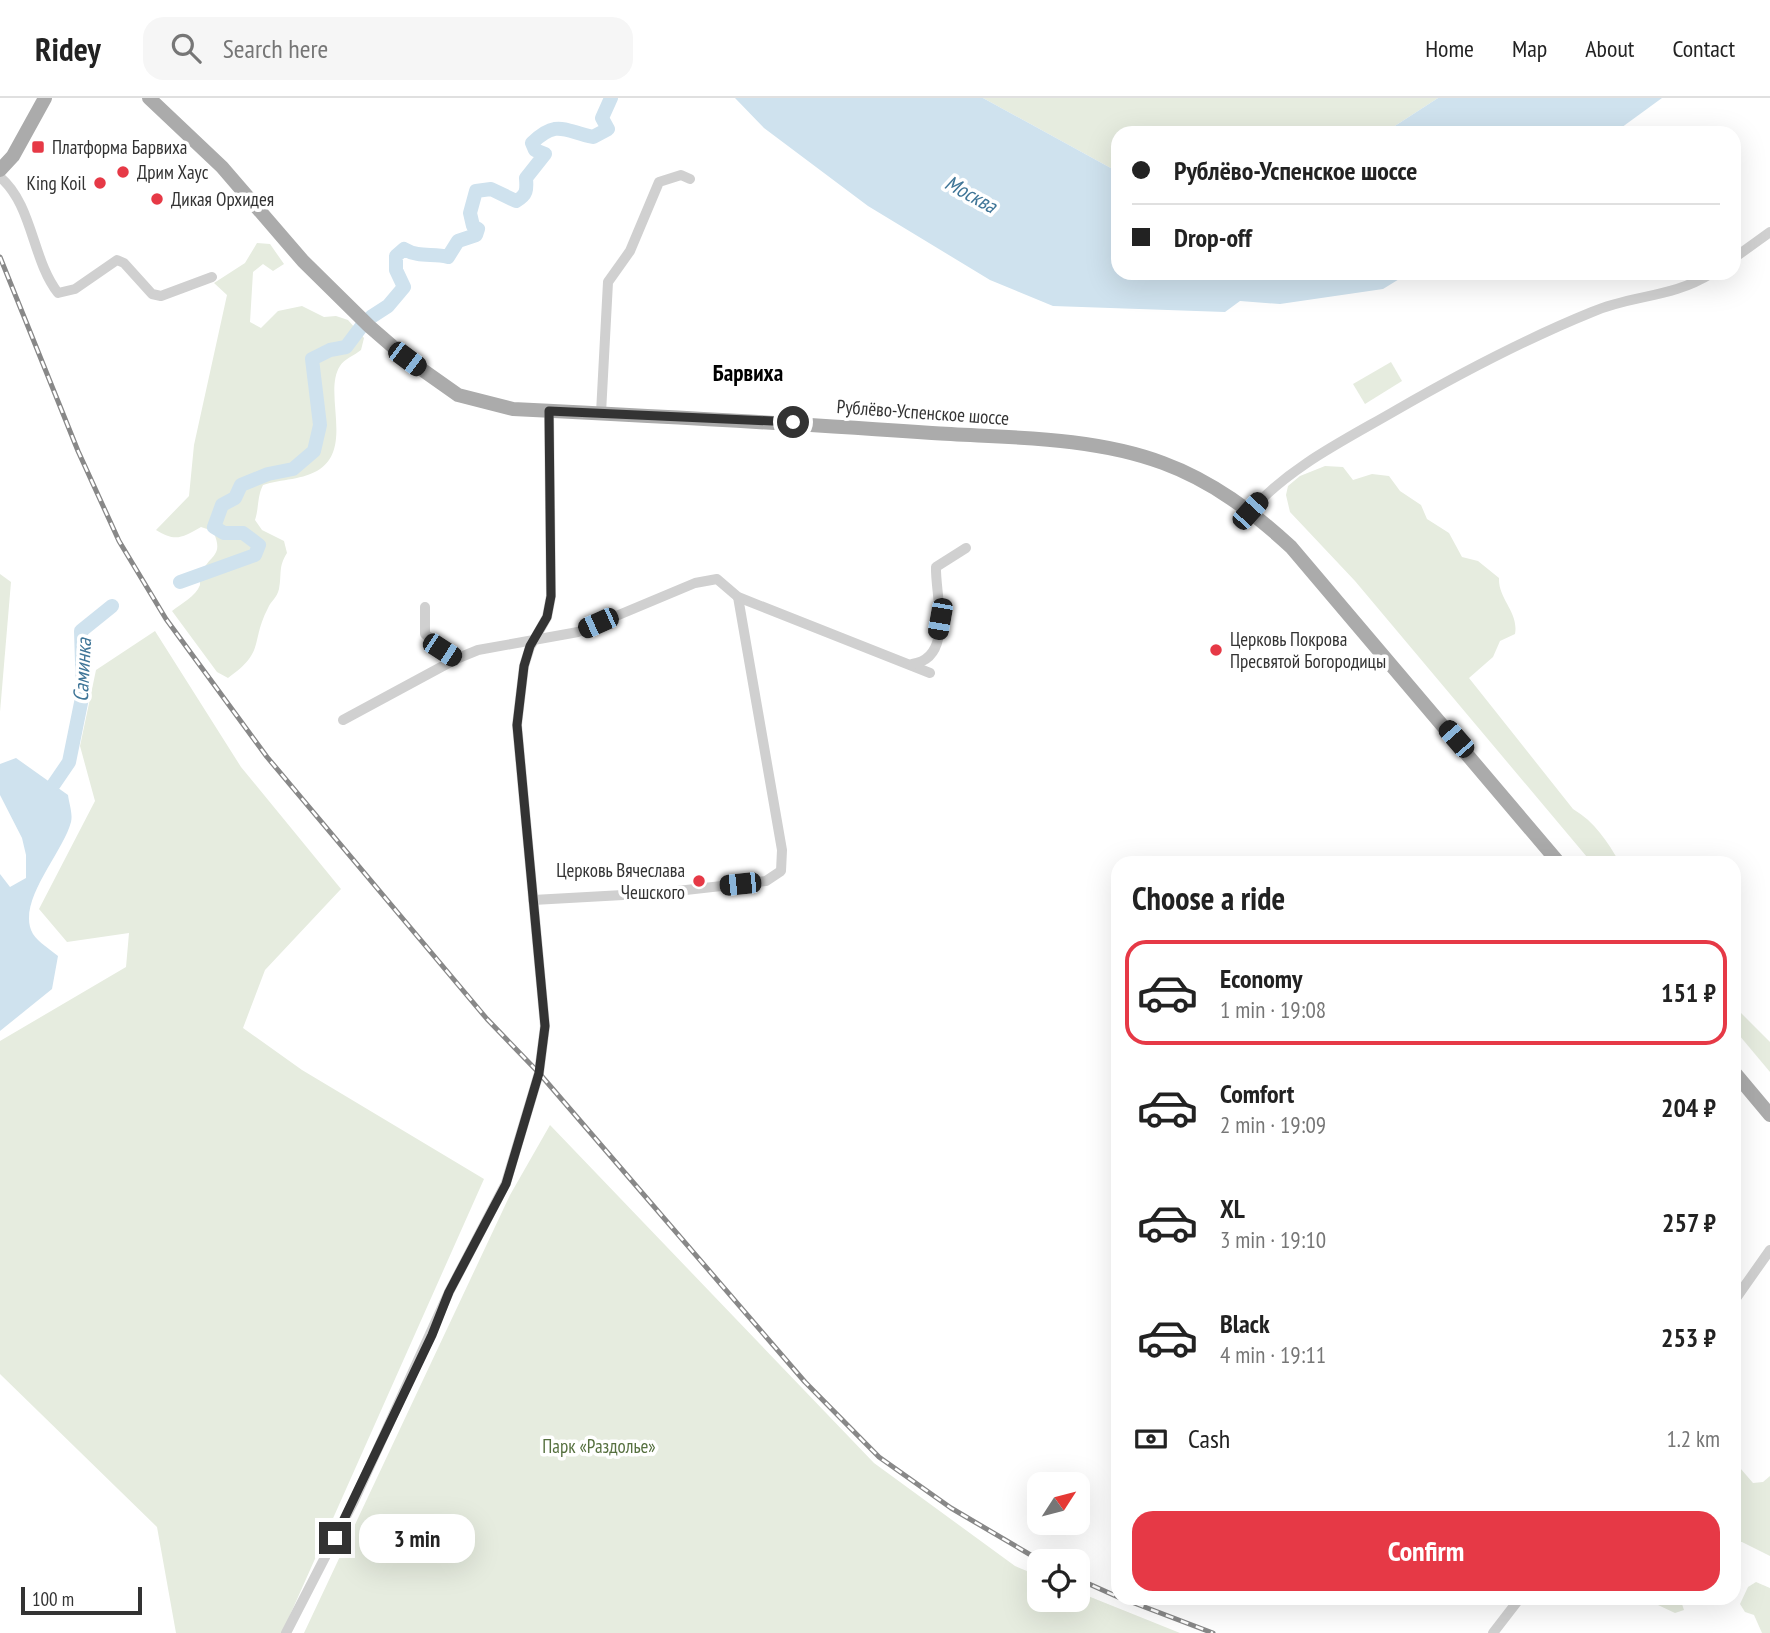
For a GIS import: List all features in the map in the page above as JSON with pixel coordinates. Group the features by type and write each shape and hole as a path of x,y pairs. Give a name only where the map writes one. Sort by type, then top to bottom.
{"main road":[{"path":"0,170 13,156 45,98"},
{"name":"Рублёво-Успенское шоссе","path":"149,98 222,167 334,294 407,359 448,389 471,400 513,409 793,422 1094,447 1160,462 1184,471 1250,511 1291,547 1331,590 1553,856"},
{"path":"1741,1080 1770,1115"}],"street":[{"path":"601,413 608,282 630,251 659,182 681,175 691,179"},
{"path":"0,177 8,184 24,214 58,293 75,289 117,260 124,263 152,295 161,296 212,277"},
{"path":"1741,253 1770,232"},
{"path":"1250,511 1280,480 1302,465 1422,394 1595,310 1687,288 1700,280"},
{"path":"286,1633 354,1502 449,1292 506,1184 539,1073 545,1026 517,725 524,666 547,617 551,596 549,411"},
{"path":"909,664 923,662 934,652 940,619 936,567 966,548"},
{"path":"343,720 456,659 478,650 578,632 695,583 717,579 738,597 930,673"},
{"path":"533,900 659,893 766,881 781,871 782,850 738,597"},
{"path":"425,607 425,634 456,659"},
{"path":"1741,1291 1770,1250"},
{"path":"1493,1633 1515,1605"}],"green space":[{"path":"983,98 1438,98 1395,126 1111,126 1111,168"},
{"path":"257,243 270,244 284,264 273,271 263,264 253,272 250,322 261,328 278,311 302,306 324,317 336,316 348,320 364,338 361,350 340,366 336,377 335,447 330,459 314,473 263,485 261,489 255,520 262,530 284,541 287,553 281,567 278,592 263,620 253,653 240,669 228,678 217,672 172,611 198,589 204,567 217,551 213,531 201,527 183,536 174,537 156,530 189,496 194,445 227,295 214,283 245,263"},
{"path":"1391,362 1402,381 1365,404 1353,384"},
{"path":"1325,466 1343,467 1353,480 1372,474 1389,476 1400,491 1421,505 1427,519 1449,533 1462,557 1478,561 1499,578 1502,593 1514,619 1515,634 1500,641 1493,657 1469,678 1573,809 1600,833 1616,856 1586,856 1355,581 1290,512 1286,495 1288,486 1300,476"},
{"path":"0,574 11,582 0,712"},
{"path":"155,631 241,767 341,889 265,970 243,1028 302,1070 484,1179 282,1633 176,1633 157,1527 0,1374 0,1041 126,967 129,933 67,942 39,909 95,801 80,746 96,670"},
{"path":"1741,1013 1770,1042 1770,1072 1741,1037"},
{"name":"Парк «Раздолье»","path":"550,1125 874,1463 1015,1566 1027,1571 1027,1612 1090,1612 1090,1597 1180,1633 304,1633 510,1195"},
{"path":"1741,1469 1753,1483 1763,1482 1770,1476 1770,1556 1742,1542"},
{"path":"1756,1582 1770,1588 1770,1633 1762,1633 1754,1615 1745,1612 1741,1605 1748,1587"},
{"path":"1658,1605 1682,1605 1684,1610 1675,1613"}],"water":[{"name":"Москва","path":"735,98 983,98 1111,168 1111,280 1398,280 1383,289 1280,304 1240,301 1225,312 1053,306 990,280 868,206 764,128"},
{"path":"1438,98 1662,98 1624,126 1395,126"},
{"path":"16,758 68,795 71,819 30,908 29,922 33,934 58,956 52,989 0,1031 0,874 10,887 26,878 26,855 22,838 0,795 0,764"}],"waterway":[{"name":"Саминка","path":"371,317 388,306 404,287 396,270 396,256 404,249 448,257 458,241 476,235 478,229 473,226 470,213 476,191 491,189 516,201 520,199 526,192 526,178 545,154 535,150 532,143 555,129 593,137 608,129 602,118 611,98"},
{"name":"Саминка","path":"180,582 255,555 259,545 243,533 224,533 214,527 222,505 235,498 241,485 268,474 293,469 314,451 320,425 312,359 330,350 346,347 361,327"},
{"name":"Саминка","path":"54,784 69,762 83,693 81,631 112,606"}],"railway":[{"path":"0,257 78,451 119,541 166,619 267,757 487,1019 539,1073 805,1382 879,1457 951,1508 1027,1553"},
{"path":"1090,1584 1111,1594"},
{"path":"1139,1605 1213,1633"}],"place":[{"name":"Платформа Барвиха","path":"38,147"},
{"name":"Дрим Хаус","path":"123,172"},
{"name":"King Koil","path":"100,183"},
{"name":"Дикая Орхидея","path":"157,199"},
{"name":"Церковь Покрова Пресвятой Богородицы","path":"1216,650"},
{"name":"Церковь Вячеслава Чешского","path":"699,881"}],"district":[{"name":"Барвиха","path":"748,372"}],"route":[{"path":"335,1538 476,1236 506,1184 539,1073 545,1026 517,725 524,666 530,646 547,617 551,596 549,411 730,422 793,422"}]}
